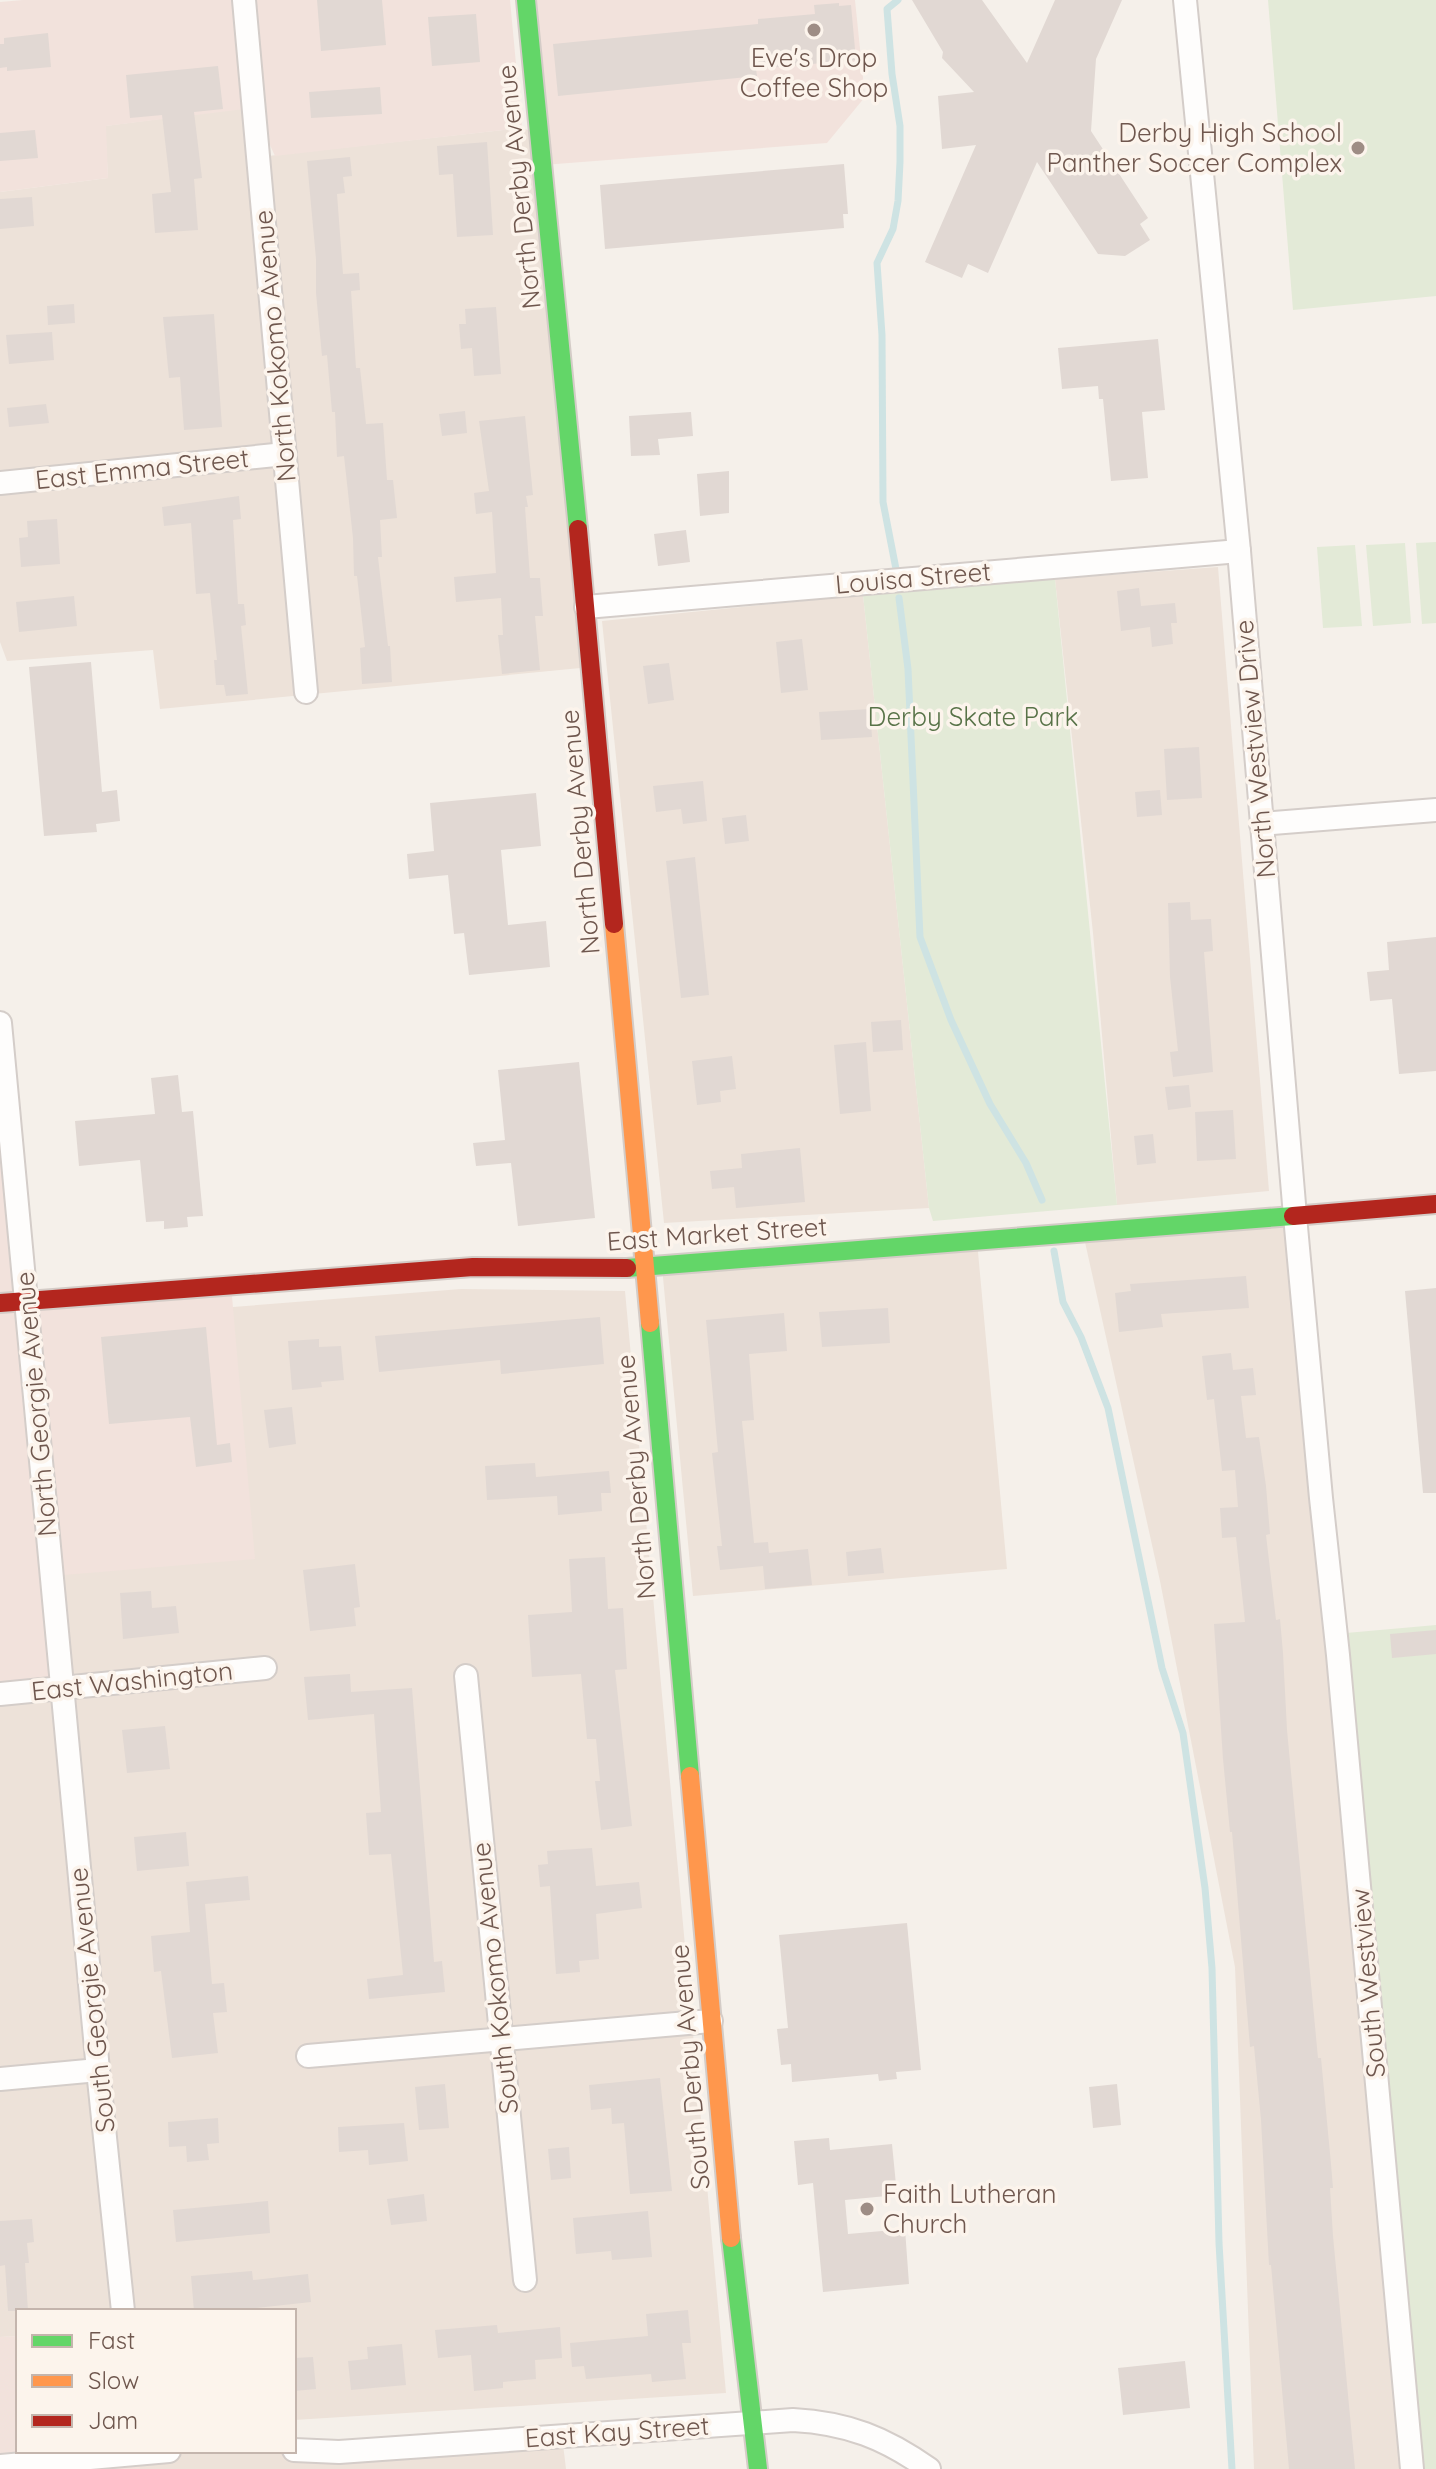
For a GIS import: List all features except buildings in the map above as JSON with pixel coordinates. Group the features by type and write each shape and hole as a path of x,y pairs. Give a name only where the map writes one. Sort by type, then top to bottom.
{"street":[{"name":"North Kokomo Avenue","path":"244,0 306,692"},
{"name":"North Derby Avenue","path":"526,0 586,607 678,1659"},
{"name":"North Westview Drive","path":"1185,0 1239,551 1321,1498"},
{"name":"East Emma Street","path":"0,483 285,454"},
{"name":"Louisa Street","path":"586,607 1239,551"},
{"path":"1261,824 1436,810"},
{"name":"North Georgie Avenue","path":"0,1023 62,1689"},
{"name":"East Market Street","path":"0,1303 473,1267 644,1268 1436,1204"},
{"name":"South Westview","path":"1321,1498 1412,2469"},
{"name":"South Derby Avenue","path":"678,1659 693,1794 736,2290 758,2469"},
{"name":"East Washington","path":"0,1694 265,1668"},
{"name":"South Kokomo Avenue","path":"466,1676 525,2280"},
{"name":"South Georgie Avenue","path":"62,1689 123,2309"},
{"path":"308,2056 711,2021"},
{"path":"0,2079 98,2070"},
{"name":"East Kay Street","path":"296,2450 339,2452 807,2421 850,2427 879,2438 929,2469"},
{"path":"0,2466 138,2458 160,2453"}],"shaded area":[{"path":"510,0 522,128 275,156 253,108 106,126 108,178 0,192 0,2"},
{"path":"526,0 855,0 865,97 827,143 543,165"},
{"path":"253,107 259,157 522,128 539,134 591,667 160,709 153,650 7,661 0,642 0,192 108,178 105,126"},
{"path":"1218,567 1269,1191 1117,1205 1093,933 1055,579"},
{"path":"863,595 929,1208 664,1223 602,621"},
{"path":"0,1023 27,1301 231,1285 255,1559 52,1576 62,1689 0,1694"},
{"path":"1295,1216 1412,2469 1254,2469 1235,1967 1160,1581 1083,1233"},
{"path":"977,1241 1007,1569 693,1596 662,1267"},
{"path":"461,1289 625,1291 726,2393 296,2420 296,2309 16,2309 16,2336 0,2337 0,1694 52,1576 233,1307"},
{"path":"16,2336 16,2453 159,2453 138,2454 140,2469 0,2469 0,2337"},
{"path":"562,2436 566,2469 139,2469 138,2454 296,2451"}],"green space":[{"name":"Derby High School Panther Soccer Complex","path":"1268,0 1436,0 1436,296 1293,310"},
{"path":"1436,542 1436,623 1422,624 1416,543"},
{"path":"1405,543 1411,623 1373,626 1366,545"},
{"path":"1355,545 1362,626 1323,628 1317,547"},
{"name":"Derby Skate Park","path":"1055,579 1117,1205 933,1221 929,1208 863,595"},
{"path":"1436,1625 1436,2469 1422,2469 1346,1633"}],"waterway":[{"path":"896,569 883,502 882,335 877,263 893,229 898,201 900,126 887,9 898,0"},
{"path":"899,598 908,669 920,937 951,1020 990,1104 1026,1163 1042,1200"},
{"path":"1054,1251 1063,1302 1081,1337 1108,1408 1162,1668 1183,1733 1205,1888 1212,1968 1219,2243 1232,2469"}],"traffic: fast":[{"path":"526,0 578,529"},
{"path":"627,1268 1293,1216"},
{"path":"650,1323 690,1776"},
{"path":"731,2238 758,2469"}],"traffic: slow":[{"path":"614,924 650,1323"},
{"path":"690,1776 731,2238"}],"traffic: jam":[{"path":"578,529 614,924"},
{"path":"1293,1216 1436,1204"},
{"path":"0,1303 473,1267 627,1268"}],"place":[{"name":"Eve's Drop Coffee Shop","path":"814,30"},
{"name":"Derby High School Panther Soccer Complex","path":"1358,148"},
{"name":"Faith Lutheran Church","path":"867,2209"}]}
